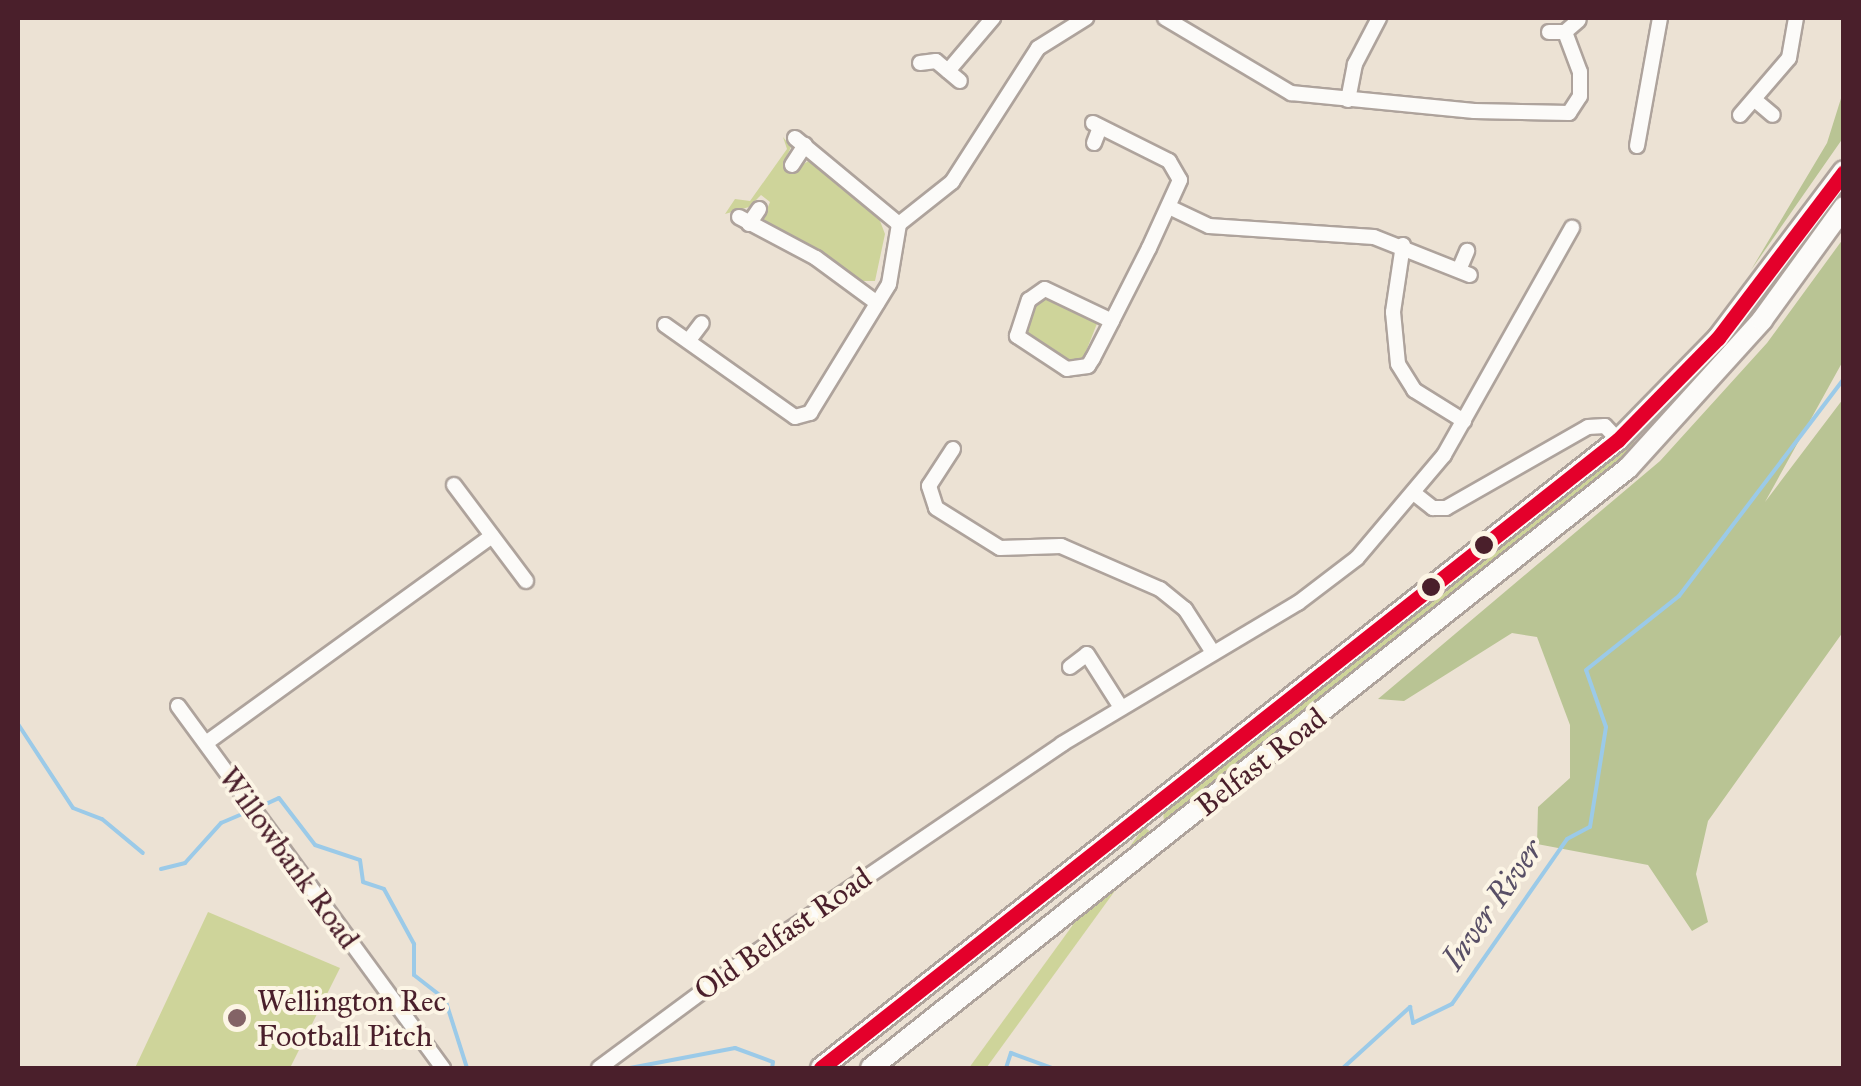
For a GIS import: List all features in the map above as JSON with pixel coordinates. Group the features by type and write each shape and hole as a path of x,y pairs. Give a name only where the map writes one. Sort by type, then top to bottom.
{"highway":[{"name":"Belfast Road","path":"822,1068 1618,440 1718,338 1844,171"},
{"name":"Belfast Road","path":"872,1068 1544,538 1646,450 1762,320 1844,207"}],"street":[{"path":"920,63 936,62 954,76 993,18"},
{"path":"665,325 689,340 710,362 796,417 810,413 889,284 900,224 952,182 1038,48 1086,18"},
{"path":"1165,18 1291,92 1348,100 1568,113 1580,96 1580,72 1565,32"},
{"path":"1348,100 1355,64 1379,18"},
{"path":"1643,138 1660,18"},
{"path":"1740,115 1789,58 1796,18"},
{"path":"1549,32 1565,32 1579,20"},
{"path":"1755,100 1773,115"},
{"path":"1094,143 1096,125 1177,168 1180,180 1112,321 1088,366 1078,369 1021,344 1017,336 1029,300 1045,289 1112,321"},
{"path":"792,165 800,142 900,224"},
{"path":"1168,206 1208,226 1403,245 1464,272 1467,251"},
{"path":"759,210 744,221 816,258 878,303"},
{"name":"Old Belfast Road","path":"599,1068 758,951 1120,706 1298,603 1342,569 1415,494 1464,422 1572,228"},
{"path":"1403,245 1392,312 1402,375 1464,422"},
{"path":"689,340 702,323"},
{"path":"1415,494 1434,508 1446,508 1588,428 1605,426 1618,440"},
{"path":"953,449 928,486 936,508 1000,548 1061,546 1160,589 1186,609 1212,651"},
{"path":"454,484 526,581"},
{"name":"Willowbank Road","path":"206,743 492,536"},
{"path":"1070,667 1087,654 1120,706"},
{"name":"Willowbank Road","path":"178,706 443,1068"}],"green space":[{"path":"1843,92 1843,138 1751,270 1827,143"},
{"path":"783,137 791,147 783,164 793,171 813,158 840,188 877,213 885,234 875,281 857,281 825,254 772,231 762,222 770,202 761,195 749,207 725,214 735,199 750,201 787,149"},
{"path":"1843,239 1843,361 1765,502 1843,399 1843,632 1708,821 1696,874 1708,922 1692,931 1648,865 1537,844 1538,807 1570,778 1570,725 1537,637 1512,633 1404,701 1378,699 1660,461 1767,343"},
{"path":"1045,296 1098,321 1083,359 1069,361 1025,336 1026,317"},
{"path":"1631,440 1638,445 1593,487 1164,822 1163,811"},
{"path":"1144,827 1155,835 986,1068 969,1068"},
{"name":"Wellington Rec Football Pitch","path":"208,912 340,968 290,1068 135,1068"}],"waterway":[{"name":"Inver River","path":"1343,1068 1410,1007 1413,1023 1452,1004 1567,839 1590,827 1606,727 1586,670 1679,596 1844,379"},
{"path":"18,724 73,808 102,819 143,853"},
{"path":"266,804 279,798 315,845 360,860 363,882 384,889 414,944 414,975 445,999 467,1068"},
{"path":"161,869 185,863 221,823 242,814"},
{"path":"630,1068 735,1048 773,1062 772,1068"},
{"path":"1006,1068 1011,1053 1052,1068"}],"transit line":[{"path":"821,1068 1618,440 1718,338 1844,172"}],"place":[{"name":"Wellington Rec Football Pitch","path":"237,1018"}]}
